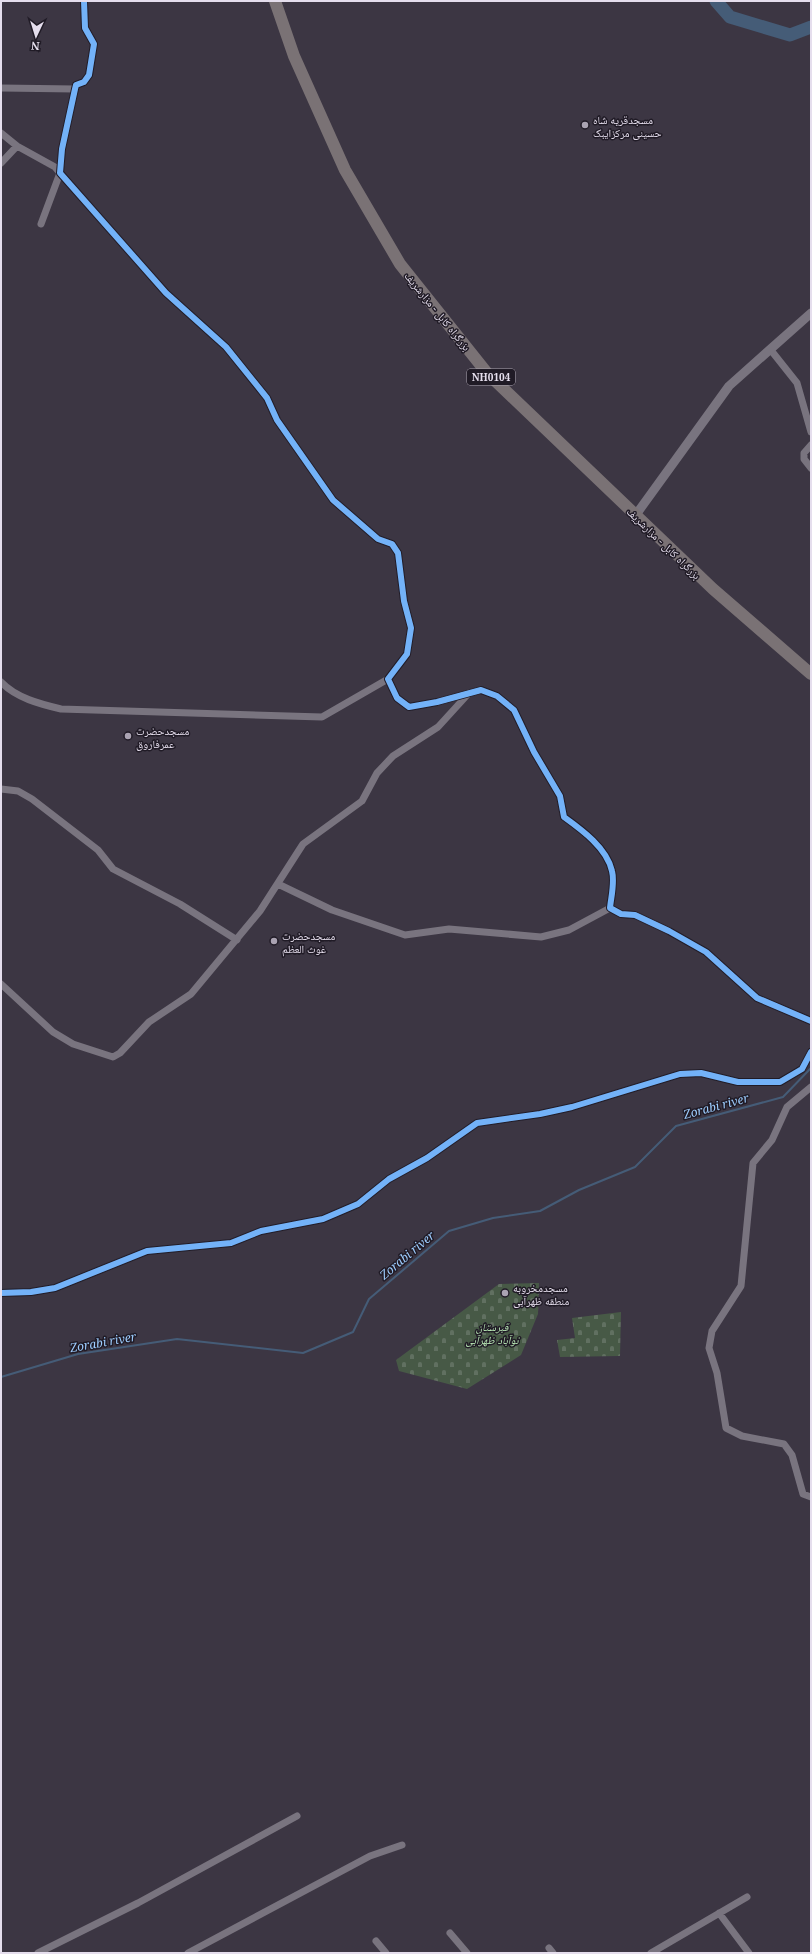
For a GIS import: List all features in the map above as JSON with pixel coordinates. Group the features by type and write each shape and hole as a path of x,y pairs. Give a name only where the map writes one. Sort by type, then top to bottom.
{"highway":[{"name":"بزرگراه کابل - مزارشریف","path":"275,1 294,56 345,170 400,264 488,373 635,516 713,589 811,674"}],"street":[{"path":"41,224 60,173 62,149 76,85 84,82 89,75 94,44 85,28 84,1"},
{"path":"1,88 75,89"},
{"path":"1,133 17,146 55,167 166,293 226,346 266,398 277,420 333,500 378,539 392,544 398,553 404,601 411,628 407,654 388,679 322,717 61,709 39,703 10,691 1,682"},
{"path":"1,163 17,146"},
{"path":"635,516 729,386 811,313"},
{"path":"770,349 797,383 811,432"},
{"path":"811,445 804,453 804,459 811,468"},
{"path":"388,679 397,698 409,706 437,702 469,692 481,690 497,696 514,710 534,752 560,796 564,817 580,828 604,852 612,872 610,908"},
{"path":"1,984 53,1032 73,1044 113,1057 120,1053 149,1022 191,994 237,940 278,884 303,844 362,801 377,773 393,756 438,727 469,692"},
{"path":"1,789 18,791 32,799 98,850 113,869 180,904 237,940"},
{"path":"278,884 332,910 405,935 449,929 541,937 568,930 610,908"},
{"path":"610,908 621,914 635,915 669,931 706,952 757,998 811,1021"},
{"path":"1,1293 31,1292 55,1288 147,1251 231,1243 261,1231 323,1219 358,1204 389,1179 427,1158 477,1123 540,1114 572,1107 680,1074 701,1073 738,1082 780,1082 802,1070 811,1052"},
{"path":"811,1087 787,1107 772,1140 753,1163 741,1286 712,1331 709,1348 717,1373 726,1428 742,1436 784,1444 792,1455 802,1494 811,1497"},
{"path":"38,1953 138,1903 297,1816"},
{"path":"188,1953 370,1856 402,1845"},
{"path":"651,1953 747,1897"},
{"path":"719,1913 749,1953"},
{"path":"450,1933 467,1953"},
{"path":"376,1940 386,1953"}],"green space":[{"name":"قبرستان نوآباد ظهرآبی","path":"539,1283 538,1314 521,1355 467,1389 399,1371 396,1360 499,1284"},
{"path":"621,1312 620,1356 560,1357 557,1340 575,1338 572,1318"}],"waterway":[{"path":"716,1 730,17 790,35 811,27"},
{"name":"Zorabi river","path":"1,1377 78,1354 177,1339 303,1353 353,1332 369,1299 449,1231 493,1218 540,1211 579,1190 635,1167 676,1126 783,1097 811,1068"}],"cycle path":[{"path":"84,1 85,28 94,44 89,75 84,82 76,85 62,149 60,173 166,293 226,347 267,398 277,420 333,500 378,539 392,544 398,553 404,601 411,628 407,654 388,679 397,698 409,707 437,702 481,690 497,696 514,710 534,752 560,796 564,817 593,840 605,855 612,871 613,880 610,908 621,914 635,915 669,931 706,952 757,998 811,1021"},
{"path":"1,1293 31,1292 55,1288 147,1251 231,1243 261,1231 323,1219 358,1204 389,1179 427,1158 477,1123 540,1114 572,1107 680,1074 701,1073 738,1082 780,1082 802,1069 811,1052"}],"place":[{"name":"مسجدقریه شاه حسینی مرکزایبک","path":"585,125"},
{"name":"مسجدحضرت عمرفاروق","path":"128,736"},
{"name":"مسجدحضرت غوث العظم","path":"274,941"},
{"name":"مسجدمخروبه منطقه ظهرآبی","path":"505,1293"}]}
